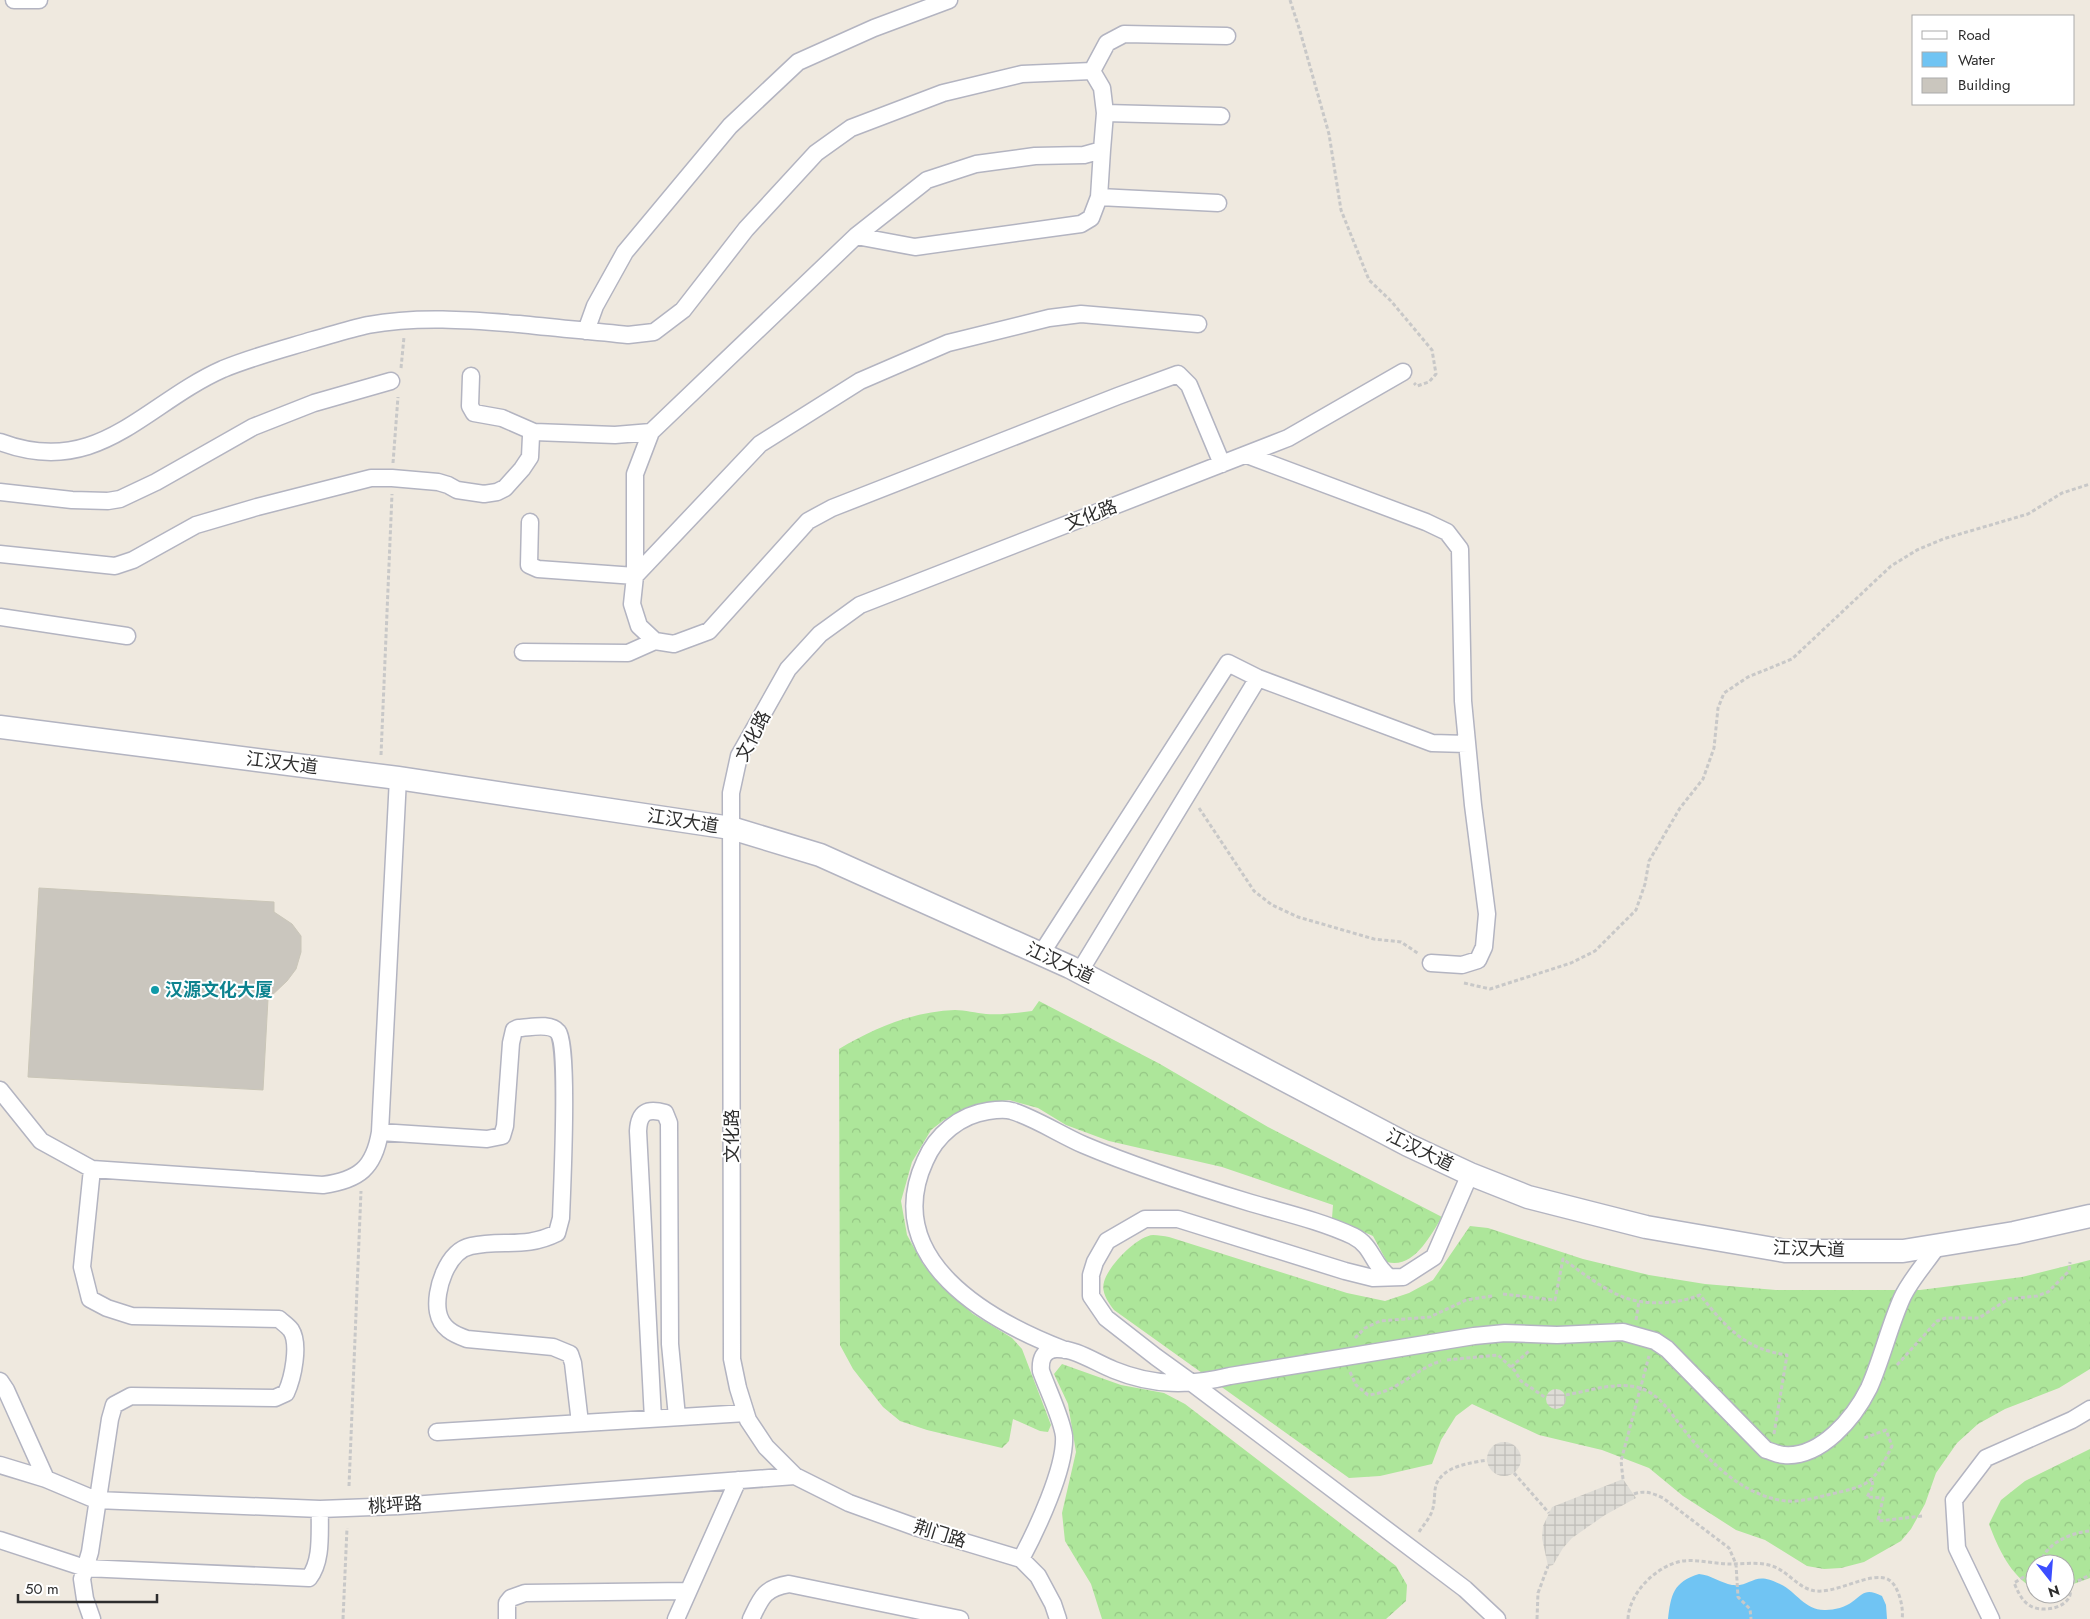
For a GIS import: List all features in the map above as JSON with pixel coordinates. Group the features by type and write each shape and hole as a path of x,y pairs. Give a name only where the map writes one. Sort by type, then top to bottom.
{"main road":[{"name":"江汉大道","path":"0,727 389,777 732,828 820,855 1080,971 1408,1145 1470,1174 1528,1197 1637,1225 1785,1252 1903,1251 2014,1233 2090,1216"}],"street":[{"path":"14,0 38,0"},
{"path":"586,330 595,306 625,252 730,126 798,62 874,28 949,0"},
{"path":"1092,71 1107,43 1124,34 1227,36"},
{"path":"0,442 27,450 55,452 84,447 120,433 182,392 223,369 278,350 367,325 405,320 461,319 586,330 628,336 654,332 683,310 746,229 816,153 851,128 943,93 1022,74 1092,71"},
{"path":"856,236 915,247 1080,224 1091,218 1099,197 1105,113 1102,88 1092,71"},
{"path":"1105,113 1221,116"},
{"path":"655,641 639,626 632,604 635,576 634,474 651,432 856,236 927,180 976,164 1035,156 1084,155 1102,150"},
{"path":"1099,197 1218,203"},
{"path":"635,576 760,444 860,381 948,343 1049,318 1081,314 1198,324"},
{"name":"文化路","path":"795,1476 766,1447 748,1420 732,1359 731,793 739,756 788,669 820,634 860,604 1288,438 1403,372"},
{"path":"523,652 628,653 655,641 674,644 709,631 808,521 832,508 1178,374 1189,385 1222,464"},
{"path":"471,376 470,406 474,413 502,418 534,432 615,435 651,432"},
{"path":"0,492 72,500 108,501 120,499 156,482 253,427 314,403 395,379"},
{"path":"0,554 115,566 132,560 196,525 257,507 371,478 438,482 456,490 484,494 497,492 504,488 530,457 531,436 534,432"},
{"path":"1246,455 1426,522 1447,532 1460,549 1463,701 1472,805 1487,914 1484,947 1478,960 1462,965 1431,963"},
{"path":"530,522 529,565 538,569 635,576"},
{"path":"0,617 128,636"},
{"path":"1042,954 1228,663 1258,678 1432,743 1467,744"},
{"path":"1080,971 1258,678"},
{"path":"0,1090 41,1141 92,1170 323,1186 338,1183 369,1165 374,1157 380,1132 389,777"},
{"path":"380,1132 487,1139 502,1136 506,1126 511,1044 514,1030 544,1026 553,1028 558,1032 563,1043 564,1082 561,1218 557,1233 537,1242 469,1246 459,1252 442,1277 437,1306 440,1319 446,1329 455,1335 467,1339 552,1347 570,1354 574,1364 580,1423"},
{"path":"1389,1277 1376,1264 1365,1243 1331,1227 1146,1169 1084,1145 1010,1110 987,1111 968,1117 949,1128 930,1148 919,1174 913,1196 913,1213 920,1241 930,1259 973,1302 1007,1324 1116,1371 1155,1382 1207,1382 1230,1376 1474,1336 1505,1333 1557,1335 1623,1332 1655,1341 1667,1350 1766,1450 1784,1455 1804,1453 1823,1443 1842,1426 1859,1405 1869,1387 1903,1296 1938,1245"},
{"path":"653,1419 638,1131 638,1120 644,1113 650,1112 665,1113 669,1123 670,1328 677,1417"},
{"path":"92,1170 82,1267 90,1300 132,1316 279,1319 291,1330 295,1348 291,1382 286,1393 275,1398 131,1396 114,1405 96,1500 90,1552 82,1579 85,1599 92,1619"},
{"path":"1470,1174 1434,1257 1402,1277 1373,1278 1345,1271 1178,1219 1144,1219 1107,1241 1093,1269 1091,1296 1106,1318 1465,1589 1497,1619"},
{"path":"1021,1559 1040,1523 1056,1479 1063,1447 1064,1435 1041,1371 1040,1360 1046,1353 1054,1349 1067,1350"},
{"path":"0,1382 6,1390 46,1479"},
{"path":"1991,1619 1957,1548 1954,1500 1986,1458 2072,1420 2090,1409"},
{"path":"437,1432 746,1413"},
{"name":"桃坪路","path":"0,1465 46,1479 96,1500 320,1509 400,1506 795,1476"},
{"name":"荆门路","path":"795,1476 849,1503 918,1528 1021,1559 1038,1576 1053,1604 1058,1619"},
{"path":"676,1619 738,1480"},
{"path":"0,1540 85,1568 309,1578 315,1570 318,1552 320,1509"},
{"path":"751,1619 766,1592 789,1584 960,1619"},
{"path":"507,1619 507,1603 510,1598 525,1593 688,1591"}],"path":[{"path":"1290,0 1329,134 1341,210 1366,272 1370,280 1432,350 1436,374 1429,382 1417,386 1403,372"},
{"path":"395,379 405,320"},
{"path":"389,777 392,478 398,396"},
{"path":"1458,982 1490,989 1571,963 1595,951 1636,910 1645,884 1649,861 1680,808 1703,779 1714,748 1718,708 1724,693 1748,677 1792,659 1891,566 1917,550 1943,539 2028,514 2062,493 2090,484"},
{"path":"1188,792 1226,852 1254,891 1272,905 1298,917 1374,939 1401,942 1431,963"},
{"path":"349,1486 362,1170"},
{"path":"1502,1294 1555,1300 1563,1260 1623,1297 1639,1301 1665,1302 1700,1296 1739,1337 1767,1352 1786,1355 1771,1451"},
{"path":"1869,1387 1880,1381 1897,1365 1937,1321 1946,1318 1979,1318 2008,1299 2037,1296 2048,1292 2069,1272 2070,1262"},
{"path":"1352,1341 1366,1328 1380,1321 1430,1316 1466,1300 1492,1296"},
{"path":"1635,1324 1639,1301"},
{"path":"1511,1367 1532,1348"},
{"path":"1623,1479 1621,1461 1651,1350"},
{"path":"1348,1365 1356,1385 1368,1395 1378,1394 1390,1389 1424,1367 1439,1361 1498,1355 1511,1367 1521,1381 1546,1398"},
{"path":"1419,1532 1433,1509 1436,1486 1440,1477 1458,1466 1487,1460"},
{"path":"1514,1473 1548,1513"},
{"path":"1872,1480 1873,1486 1867,1497 1883,1498 1878,1521 1922,1516"},
{"path":"1634,1494 1651,1492 1663,1498 1730,1548 1736,1564 1738,1596 1750,1609 1751,1619"},
{"path":"343,1619 347,1528"},
{"path":"2045,1554 2054,1544 2079,1532 2090,1531"},
{"path":"1628,1619 1628,1610 1638,1590 1664,1568 1681,1562 1770,1565 1782,1570 1811,1590 1837,1589 1854,1582 1882,1578 1889,1580 1896,1588 1903,1613 1902,1619"},
{"path":"1537,1619 1538,1593 1548,1566"},
{"path":"2075,1581 2090,1575"},
{"path":"2025,1576 2014,1583 2025,1601"},
{"path":"2028,1604 2031,1607 2044,1609 2062,1604"}],"green space":[{"path":"1039,1001 1160,1064 1268,1127 1442,1217 1413,1256 1397,1263 1387,1262 1373,1236 1332,1218 1333,1205 1222,1167 1109,1141 1066,1125 1038,1108 1009,1100 965,1109 944,1120 931,1130 912,1162 901,1201 907,1235 923,1264 940,1285 973,1314 1012,1338 1022,1349 1051,1425 1048,1432 1040,1431 1013,1419 1009,1441 1002,1448 927,1430 900,1421 883,1407 853,1369 840,1345 839,1049 866,1034 910,1017 955,1010 986,1014 1032,1011"},
{"path":"1470,1226 1488,1228 1583,1259 1649,1275 1705,1284 1776,1290 1920,1290 2022,1277 2090,1260 2090,1369 2059,1388 2005,1409 1978,1424 1957,1443 1936,1473 1925,1504 1911,1529 1901,1541 1864,1562 1841,1568 1824,1569 1807,1566 1765,1540 1736,1530 1683,1496 1649,1468 1602,1450 1539,1435 1472,1404 1456,1416 1441,1440 1432,1464 1380,1476 1349,1478 1114,1310 1107,1300 1103,1289 1107,1275 1117,1260 1139,1241 1155,1235 1169,1237 1347,1293 1385,1301 1409,1293 1433,1280"},
{"path":"1062,1364 1121,1385 1164,1393 1185,1404 1396,1566 1407,1585 1406,1601 1386,1619 1102,1619 1091,1584 1065,1541 1062,1513 1076,1452 1068,1404 1054,1374"},
{"path":"2090,1449 2090,1578 2075,1583 2075,1554 2025,1554 2025,1582 2006,1561 1989,1524 2001,1500 2025,1481"}],"shaded area":[{"path":"1556,1389 1563,1392 1566,1399 1563,1406 1556,1409 1549,1406 1546,1399 1549,1392"},
{"path":"1504,1442 1511,1443 1516,1447 1520,1452 1520,1466 1516,1471 1511,1475 1504,1476 1497,1475 1492,1471 1488,1466 1487,1459 1488,1452 1492,1447 1497,1443"},
{"path":"1623,1479 1636,1498 1605,1515 1572,1538 1563,1548 1553,1565 1548,1566 1542,1538 1543,1526 1552,1507"}],"water":[{"path":"1699,1574 1732,1585 1745,1584 1758,1579 1771,1580 1786,1587 1807,1604 1819,1609 1840,1608 1863,1594 1872,1592 1882,1596 1886,1605 1887,1619 1668,1619 1670,1603 1675,1590 1690,1577"}],"building":[{"name":"汉源文化大厦","path":"39,888 274,902 274,912 292,924 301,936 301,952 296,969 287,981 268,999 263,1090 28,1077"}],"place":[{"name":"汉源文化大厦","path":"155,990"}]}
